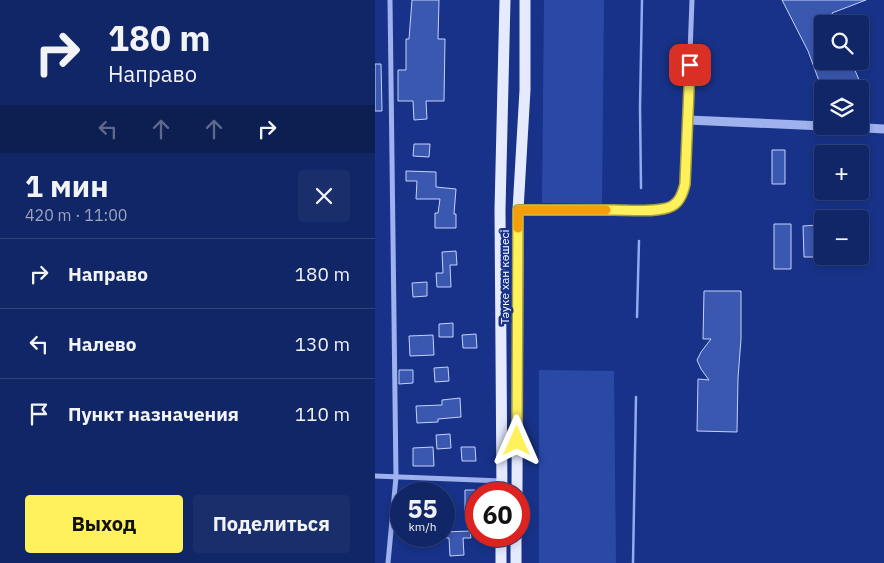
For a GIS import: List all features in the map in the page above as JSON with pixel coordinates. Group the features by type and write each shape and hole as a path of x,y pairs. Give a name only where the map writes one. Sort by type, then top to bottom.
{"main road":[{"name":"Тәуке хан көшесі","path":"503,482 501,210 505,0"},
{"name":"Тәуке хан көшесі","path":"517,482 518,210 525,90 525,0"},
{"path":"501,547 501,563"},
{"path":"516,547 516,563"}],"street":[{"path":"388,563 396,477 390,0"},
{"path":"501,210 663,209 672,206 678,201 683,193 685,184 692,0"},
{"path":"688,120 814,126"},
{"path":"869,128 884,129"},
{"path":"375,476 503,482"}],"shaded area":[{"path":"544,0 604,0 602,204 542,203"},
{"path":"539,370 614,371 616,563 539,563"}],"building":[{"path":"412,0 439,0 438,39 445,39 444,101 426,101 427,119 414,120 413,101 398,101 398,70 406,70 406,39 409,39"},
{"path":"782,0 866,0 832,13 833,15 814,15 814,67 808,51"},
{"path":"375,64 381,64 382,111 375,111"},
{"path":"815,70 855,70 859,80 819,80"},
{"path":"414,144 430,144 429,157 413,156"},
{"path":"772,150 785,150 785,184 772,184"},
{"path":"406,171 436,172 436,187 456,189 454,214 456,214 456,228 435,228 435,213 438,213 440,199 416,199 417,181 406,181"},
{"path":"774,224 791,224 791,269 774,269"},
{"path":"814,225 814,257 804,257 803,226"},
{"path":"456,251 457,265 450,265 451,287 437,287 436,273 443,273 442,252"},
{"path":"427,282 427,296 413,297 412,283"},
{"path":"704,291 741,291 737,432 697,431 698,379 709,380 697,360 711,339 703,339"},
{"path":"453,323 453,337 439,337 439,324"},
{"path":"476,334 477,348 463,348 462,335"},
{"path":"433,335 434,355 410,356 409,336"},
{"path":"448,367 449,381 435,382 434,368"},
{"path":"399,370 413,370 413,383 399,384"},
{"path":"460,398 461,417 438,419 438,422 417,423 416,406 442,405 442,400"},
{"path":"450,434 451,448 437,449 436,435"},
{"path":"433,447 434,466 413,466 413,448"},
{"path":"461,447 475,447 476,461 462,461"},
{"path":"465,531 465,538 463,538 464,555 450,556 450,547 455,547 455,532"}],"waterway":[{"path":"641,188 642,0"},
{"path":"637,317 639,241"},
{"path":"633,563 636,397"}],"slow traffic":[{"path":"518,228 518,210 606,210"}],"route":[{"path":"517,441 518,210 663,209 672,206 678,201 683,193 685,184 690,65"}]}
